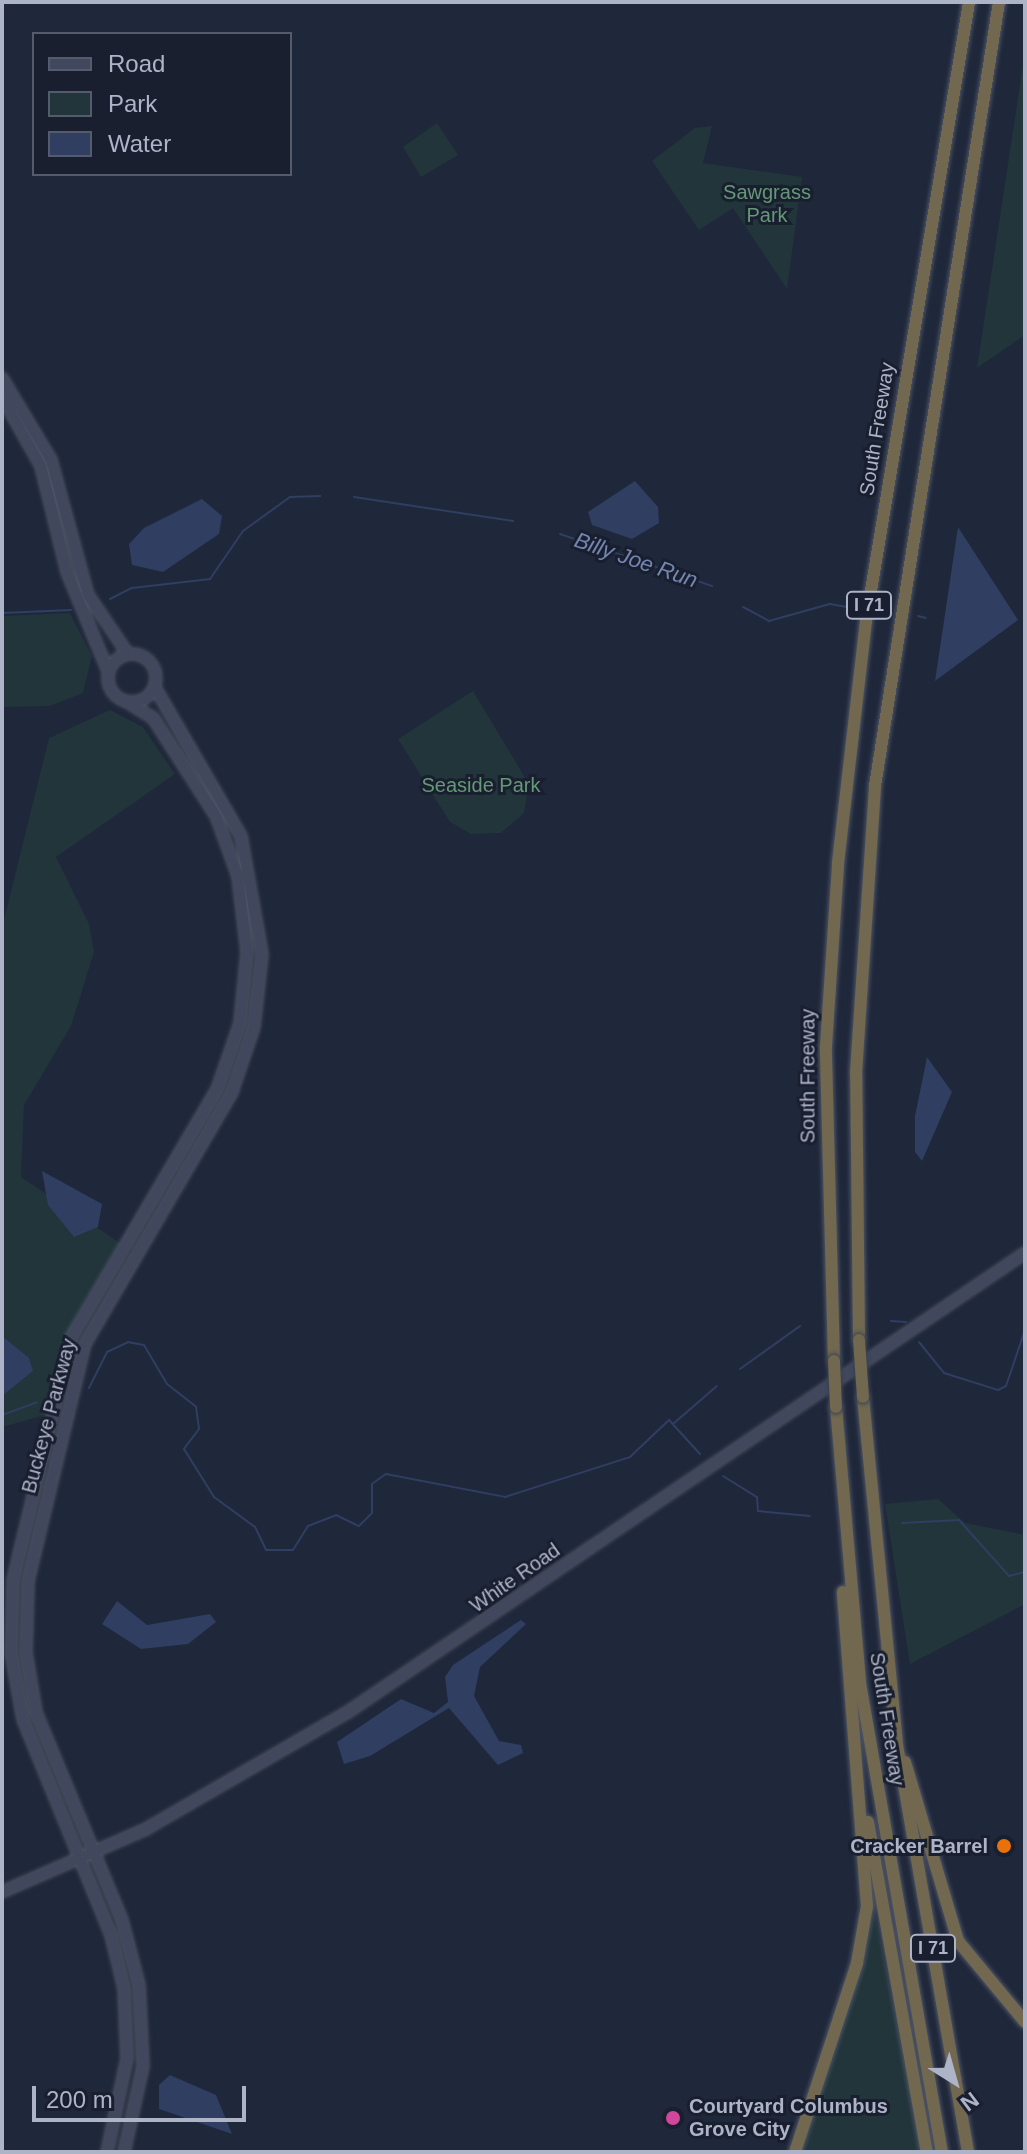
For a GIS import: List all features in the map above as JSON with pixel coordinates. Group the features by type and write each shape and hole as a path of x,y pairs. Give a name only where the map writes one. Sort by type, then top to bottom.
{"highway":[{"name":"South Freeway","path":"942,2152 848,1576 834,1361 826,1046 838,863 864,636 969,2"},
{"name":"South Freeway","path":"968,2152 897,1745 859,1340 856,1073 875,786 999,2"},
{"name":"I 71","path":"848,1576 843,1629 859,1780 927,2152"},
{"path":"897,1745 916,1785 958,1941 1025,2022"},
{"path":"795,2152 864,1934 859,1780"}],"street":[{"path":"2,378 51,460 88,595 128,654 149,661 154,686 141,700 126,701 109,687 108,671 67,572 41,466 2,397"},
{"path":"108,671 128,654"},
{"name":"Buckeye Parkway","path":"124,2152 143,2066 141,1998 129,1942 34,1703 25,1625 31,1568 85,1344 225,1106 250,1043 262,976 256,888 241,836 154,686"},
{"name":"Buckeye Parkway","path":"107,2152 124,2087 126,1999 111,1935 19,1706 9,1625 16,1566 71,1338 218,1087 247,975 244,911 225,834 162,730 126,701"},
{"name":"White Road","path":"2,1892 93,1855 384,1690 1025,1253"}],"green space":[{"path":"1025,52 1025,335 977,368"},
{"path":"437,123 458,155 421,177 403,147"},
{"name":"Sawgrass Park","path":"712,126 703,163 802,177 787,289 733,208 699,230 652,161 695,128"},
{"path":"70,613 92,656 83,693 50,706 2,707 2,616"},
{"name":"Seaside Park","path":"473,691 529,784 524,813 501,833 471,834 450,822 398,739"},
{"path":"110,710 143,727 175,774 56,857 89,924 94,952 71,1026 24,1105 21,1177 120,1243 73,1322 45,1415 2,1427 2,928 49,738"},
{"path":"938,1499 965,1523 1025,1535 1025,1604 910,1664 885,1504"},
{"path":"874,1908 922,2152 802,2152 869,1912"}],"water":[{"path":"635,481 658,507 659,523 632,539 592,525 588,512"},
{"path":"202,499 222,516 219,534 163,572 132,565 129,544 144,528"},
{"path":"958,527 1018,620 935,681"},
{"path":"927,1057 952,1092 922,1161 915,1152 915,1116"},
{"path":"42,1171 102,1204 98,1227 74,1237 48,1205"},
{"path":"2,1336 29,1358 33,1371 2,1396"},
{"path":"117,1601 147,1625 210,1614 216,1622 188,1644 141,1649 102,1624"},
{"path":"521,1620 526,1624 480,1667 474,1696 499,1741 521,1745 523,1753 498,1765 449,1708 370,1756 344,1764 337,1742 401,1699 434,1713 448,1702 445,1677 453,1665"},
{"path":"170,2075 216,2095 232,2134 159,2109 159,2085"}],"waterway":[{"name":"Billy Joe Run","path":"110,599 132,588 210,579 243,531 290,497 320,496"},
{"name":"Billy Joe Run","path":"354,497 513,521"},
{"name":"Billy Joe Run","path":"560,534 712,586"},
{"name":"Billy Joe Run","path":"743,607 769,621 830,604 847,607"},
{"name":"Billy Joe Run","path":"2,613 71,610"},
{"name":"Billy Joe Run","path":"918,616 926,618"},
{"path":"891,1321 906,1322"},
{"path":"740,1369 800,1326"},
{"path":"919,1342 944,1373 998,1390 1006,1386 1025,1330"},
{"path":"89,1388 107,1352 128,1342 144,1345 167,1384 196,1407 199,1429 184,1449 214,1497 255,1527 266,1550 293,1550 308,1526 336,1515 359,1526 372,1513 372,1484 386,1474 505,1497 630,1457 669,1420 700,1454"},
{"path":"673,1424 717,1386"},
{"path":"2,1415 37,1402"},
{"path":"723,1476 757,1497 758,1511 810,1516"},
{"path":"902,1523 959,1520 1009,1576 1025,1572"}],"place":[{"name":"Cracker Barrel","path":"1004,1846"},
{"name":"Courtyard Columbus Grove City","path":"673,2118"}]}
